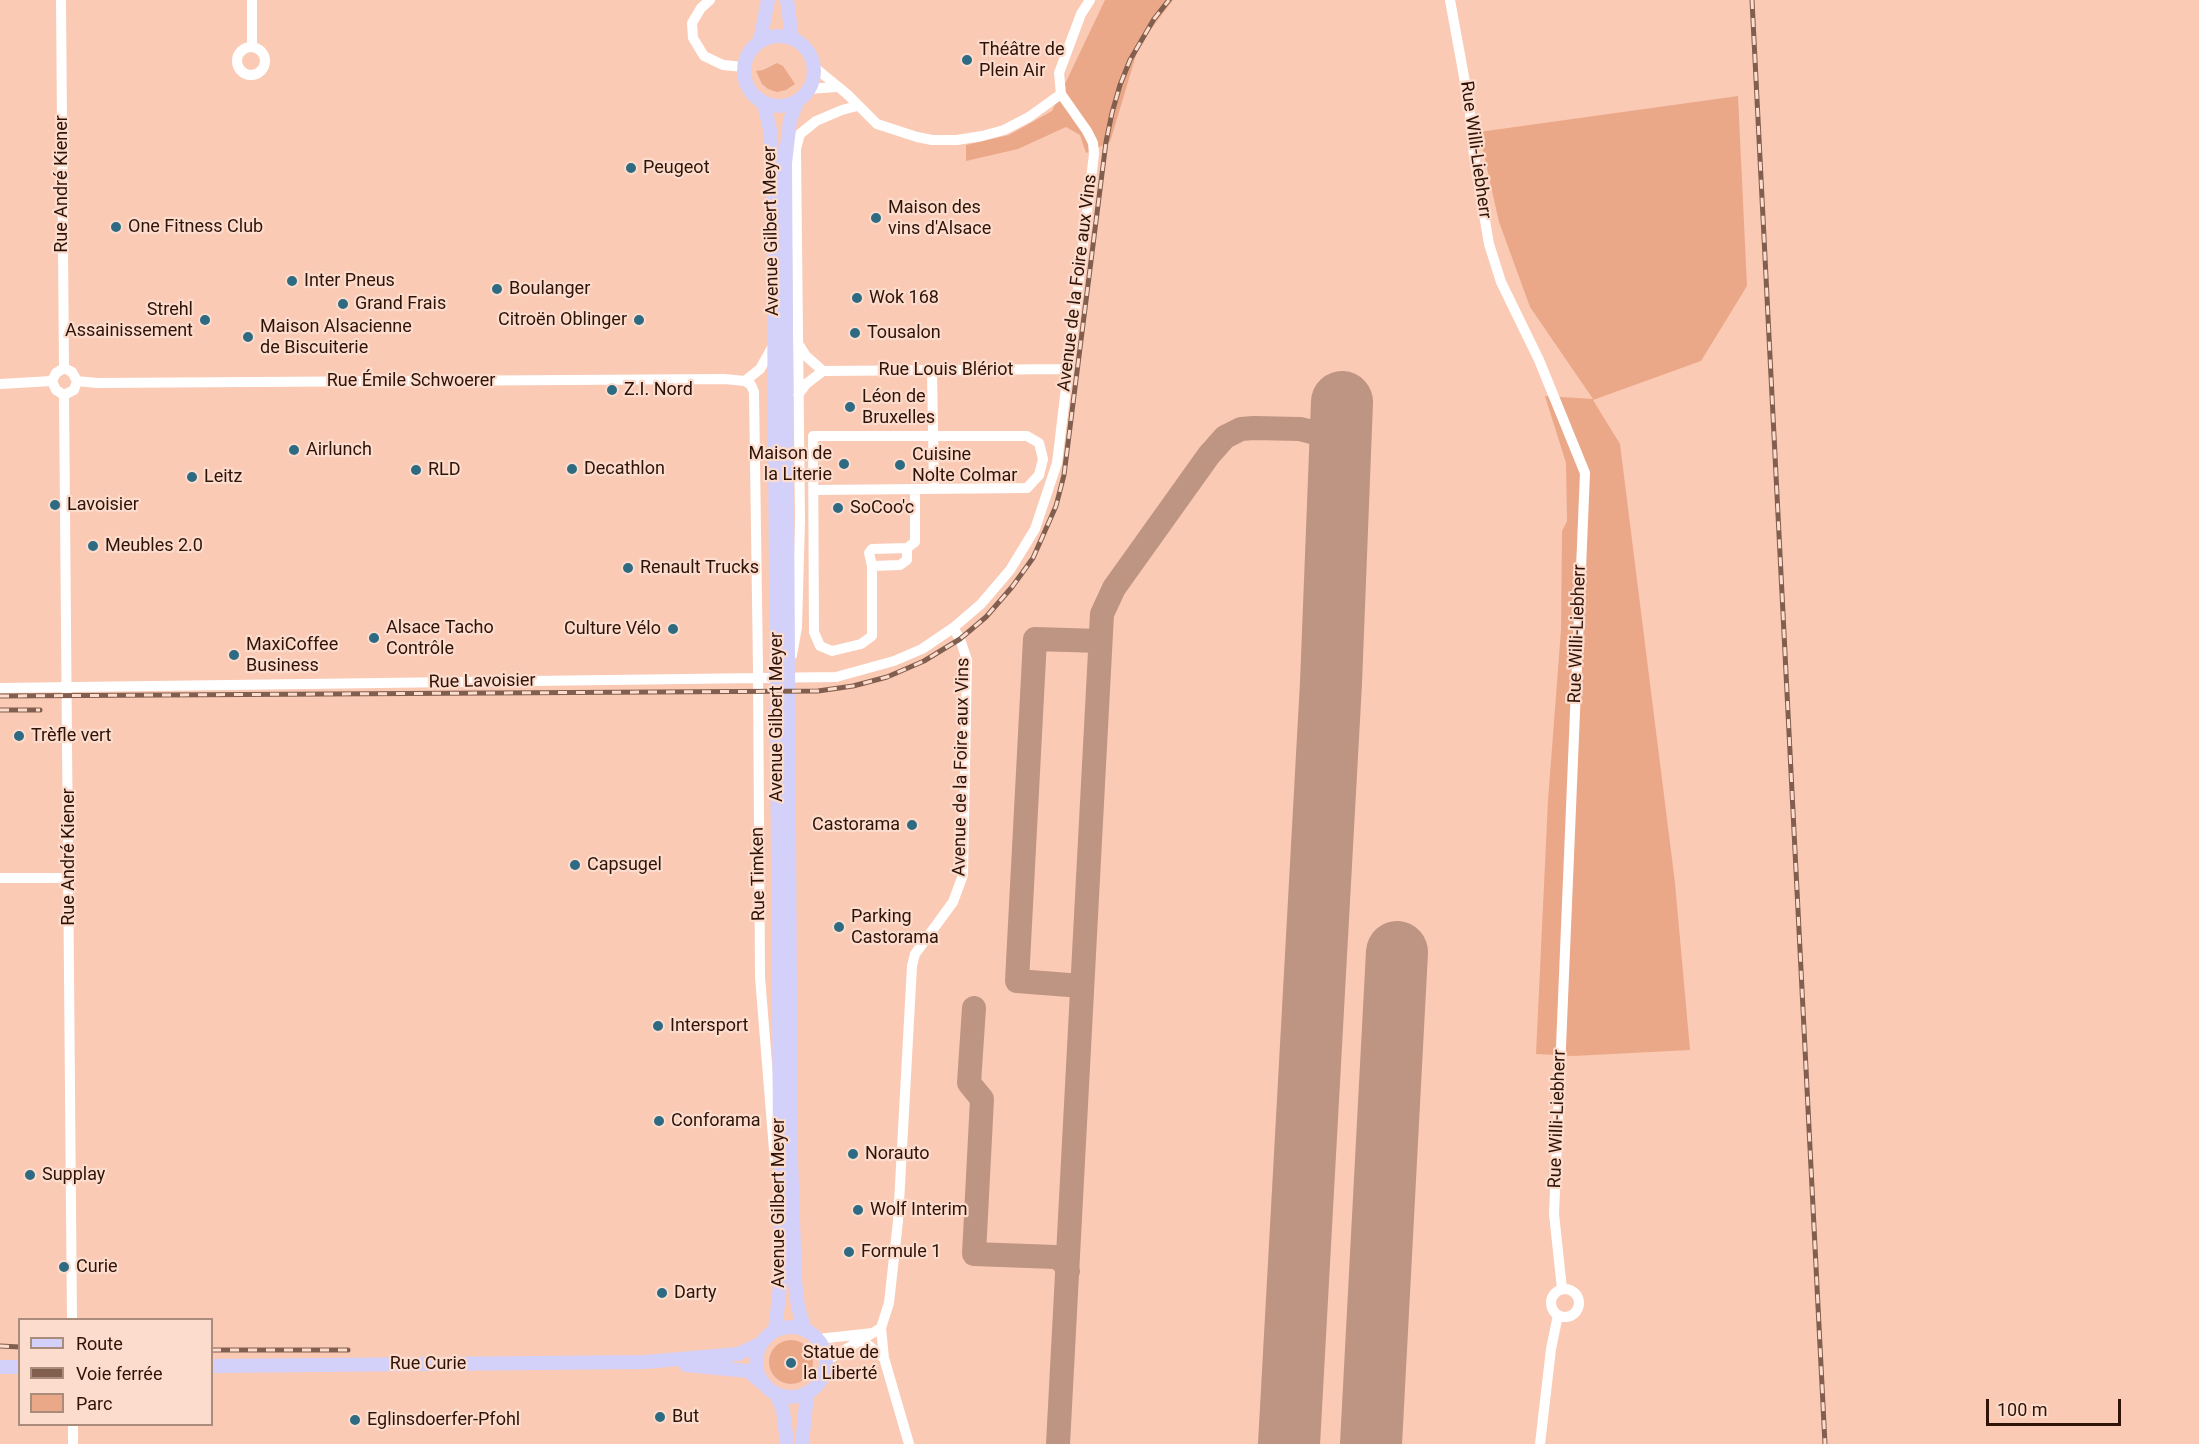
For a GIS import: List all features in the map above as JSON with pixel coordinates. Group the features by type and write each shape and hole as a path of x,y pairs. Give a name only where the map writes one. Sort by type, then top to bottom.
{"main road":[{"path":"760,41 768,0"},
{"path":"787,0 792,38"},
{"path":"743,67 747,55 760,41 776,35 792,38 807,49 814,67 813,80 809,89"},
{"name":"Avenue Gilbert Meyer","path":"743,67 748,88 764,103 770,130 773,163 774,343 783,667"},
{"name":"Avenue Gilbert Meyer","path":"775,1331 781,1277 785,162 790,120 798,100 809,89"},
{"path":"764,103 782,106 798,100"},
{"name":"Avenue Gilbert Meyer","path":"783,704 795,1281 798,1307 806,1330"},
{"path":"770,1390 786,1397 797,1397 807,1394 821,1380 826,1361 818,1339 806,1330 785,1328 775,1331 762,1343 757,1354 756,1365 759,1376 783,1410 787,1444"},
{"name":"Rue Curie","path":"213,1366 645,1362 738,1354 762,1343"},
{"name":"Rue Curie","path":"645,1362 740,1369 748,1371 770,1390"},
{"path":"0,1368 18,1367"},
{"path":"802,1444 807,1394"}],"street":[{"name":"Rue André Kiener","path":"61,0 64,368"},
{"path":"252,0 252,46"},
{"path":"710,0 701,8 692,23 693,38 704,56 723,65 743,67"},
{"path":"814,67 847,94 877,124 932,140 957,140 982,136 1004,130 1029,117 1061,94 1058,84 1059,73 1081,14 1090,0"},
{"name":"Rue Willi-Liebherr","path":"1450,0 1470,105 1474,156 1489,244 1501,282 1539,360 1585,473 1554,1214 1562,1289 1554,1294 1551,1303 1558,1315 1551,1349 1540,1444"},
{"path":"809,89 837,87"},
{"name":"Avenue de la Foire aux Vins","path":"909,1444 877,1331 889,1303 898,1221 912,966 915,954 953,902 963,875 967,660 960,639 953,628 981,604 1010,570 1035,529 1057,463 1094,154 1093,143 1087,131 1061,94"},
{"name":"Avenue Gilbert Meyer","path":"783,667 797,627 800,521 796,149 800,134 816,122 857,106"},
{"path":"745,381 760,369 774,343"},
{"path":"798,344 806,356 823,371 806,384 798,395"},
{"path":"64,368 72,372 77,381 74,390 64,395 56,390 52,381 56,373 64,368"},
{"name":"Rue Louis Blériot","path":"823,371 1069,369"},
{"path":"932,371 934,488"},
{"name":"Rue Émile Schwoerer","path":"77,381 108,383 724,379 745,381"},
{"path":"0,384 52,381"},
{"name":"Rue Timken","path":"745,381 751,385 754,392 760,977 773,1147 780,1190"},
{"name":"Rue André Kiener","path":"64,395 72,1318"},
{"path":"814,490 934,488 1027,488 1039,475 1043,459 1039,442 1028,436 813,436 814,632 820,646 831,651 861,644 872,636 872,566 869,553 872,549 907,548 915,542 915,489"},
{"path":"799,469 814,490"},
{"path":"800,521 806,501 814,490"},
{"path":"872,566 900,565 907,560 907,548"},
{"name":"Rue Lavoisier","path":"0,688 836,677 894,662 922,648 953,628"},
{"path":"0,878 68,878"},
{"path":"1558,1315 1571,1315 1579,1305 1575,1293 1562,1289"},
{"path":"818,1339 877,1331"},
{"path":"826,1361 877,1331"},
{"path":"863,1341 884,1358"},
{"path":"73,1426 73,1444"}],"green space":[{"path":"1105,0 1173,0 1137,52 1110,142 1086,153 1080,135 1066,127 1018,149 966,161 966,145 1009,135 1052,111"},
{"path":"777,63 783,66 795,84 786,90 777,92 762,84 756,71"},
{"path":"1738,96 1747,286 1701,361 1593,400 1620,444 1675,883 1690,1050 1573,1056 1536,1054 1548,800 1561,630 1562,531 1567,521 1566,463 1545,396 1593,399 1530,307 1499,222 1479,132"},
{"path":"791,1340 806,1347 813,1362 806,1377 791,1384 776,1377 769,1362 776,1347"}],"taxiway":[{"path":"1058,1444 1102,614 1114,588 1209,455 1225,437 1241,429 1254,428 1300,429 1312,432 1323,438 1331,447 1337,457 1339,473"},
{"path":"1082,986 1017,981 1035,639 1100,641"},
{"path":"974,1008 969,1083 982,1099 974,1254 1055,1257 1063,1261 1068,1271"}],"runway":[{"path":"1289,1444 1331,683 1342,402"},
{"path":"1371,1444 1397,952"}],"railway":[{"path":"0,696 818,691 853,686 887,677 924,661 960,639 986,617 1012,587 1033,558 1056,506 1064,475 1106,142 1112,113 1130,60 1154,19 1169,0"},
{"path":"1752,0 1825,1444"},
{"path":"0,710 40,710"},
{"path":"0,1346 18,1347"},
{"path":"213,1350 348,1350"}],"place":[{"name":"Théâtre de Plein Air","path":"967,60"},
{"name":"Peugeot","path":"631,168"},
{"name":"Maison des vins d'Alsace","path":"876,218"},
{"name":"One Fitness Club","path":"116,227"},
{"name":"Inter Pneus","path":"292,281"},
{"name":"Boulanger","path":"497,289"},
{"name":"Wok 168","path":"857,298"},
{"name":"Grand Frais","path":"343,304"},
{"name":"Strehl Assainissement","path":"205,320"},
{"name":"Citroën Oblinger","path":"639,320"},
{"name":"Tousalon","path":"855,333"},
{"name":"Maison Alsacienne de Biscuiterie","path":"248,337"},
{"name":"Z.I. Nord","path":"612,390"},
{"name":"Léon de Bruxelles","path":"850,407"},
{"name":"Airlunch","path":"294,450"},
{"name":"Maison de la Literie","path":"844,464"},
{"name":"Cuisine Nolte Colmar","path":"900,465"},
{"name":"Decathlon","path":"572,469"},
{"name":"RLD","path":"416,470"},
{"name":"Leitz","path":"192,477"},
{"name":"Lavoisier","path":"55,505"},
{"name":"SoCoo'c","path":"838,508"},
{"name":"Meubles 2.0","path":"93,546"},
{"name":"Renault Trucks","path":"628,568"},
{"name":"Culture Vélo","path":"673,629"},
{"name":"Alsace Tacho Contrôle","path":"374,638"},
{"name":"MaxiCoffee Business","path":"234,655"},
{"name":"Trèfle vert","path":"19,736"},
{"name":"Castorama","path":"912,825"},
{"name":"Capsugel","path":"575,865"},
{"name":"Parking Castorama","path":"839,927"},
{"name":"Intersport","path":"658,1026"},
{"name":"Conforama","path":"659,1121"},
{"name":"Norauto","path":"853,1154"},
{"name":"Supplay","path":"30,1175"},
{"name":"Wolf Interim","path":"858,1210"},
{"name":"Formule 1","path":"849,1252"},
{"name":"Curie","path":"64,1267"},
{"name":"Darty","path":"662,1293"},
{"name":"Statue de la Liberté","path":"791,1363"},
{"name":"But","path":"660,1417"},
{"name":"Eglinsdoerfer-Pfohl","path":"355,1420"}]}
